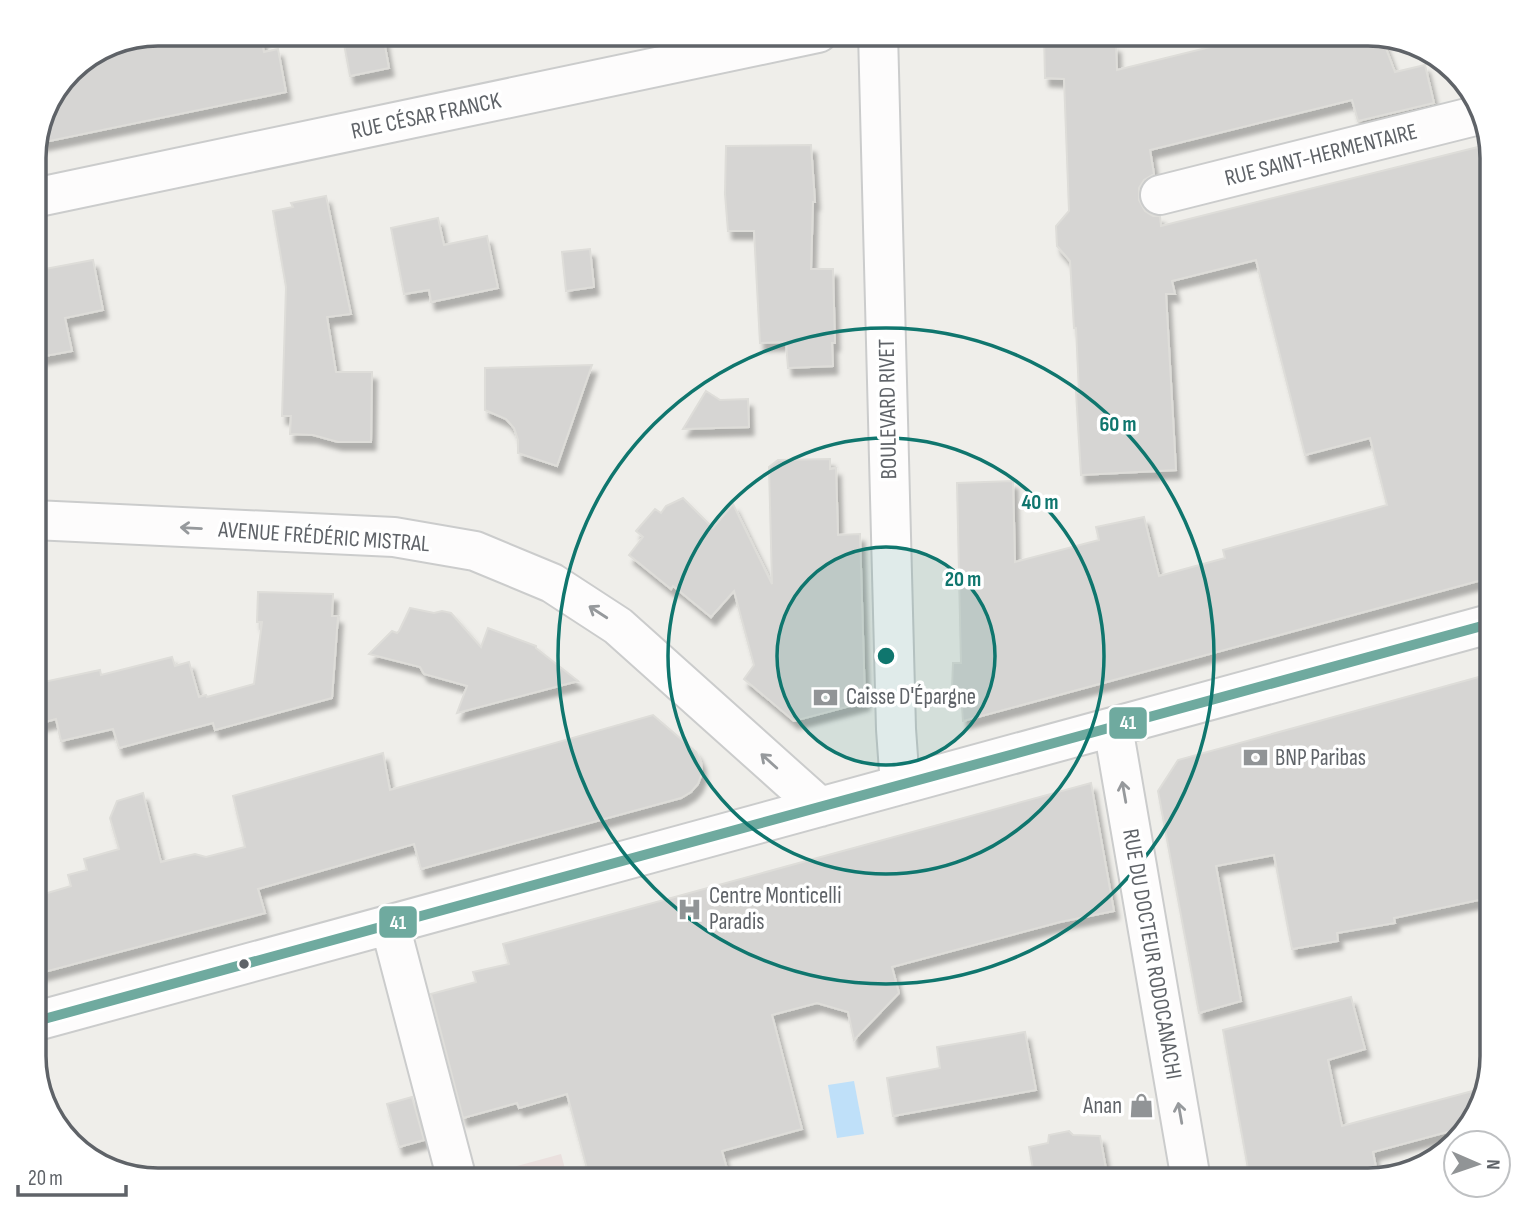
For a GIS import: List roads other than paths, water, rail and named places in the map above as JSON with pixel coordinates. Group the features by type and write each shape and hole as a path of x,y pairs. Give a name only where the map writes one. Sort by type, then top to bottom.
{"street":[{"name":"RUE CÉSAR FRANCK","path":"46,195 756,46"},
{"name":"BOULEVARD RIVET","path":"878,46 900,785"},
{"name":"RUE SAINT-HERMENTAIRE","path":"1160,195 1472,117"},
{"name":"AVENUE FRÉDÉRIC MISTRAL","path":"46,521 394,537 475,551 552,583 618,626 820,807"},
{"path":"46,1019 1480,627"},
{"name":"RUE DU DOCTEUR RODOCANACHI","path":"1113,727 1189,1168"},
{"path":"390,925 454,1168"}],"water":[{"path":"854,1081 864,1134 837,1138 828,1085"}],"place":[{"name":"Caisse D'Épargne","path":"826,697"},
{"name":"BNP Paribas","path":"1255,758"},
{"name":"Centre Monticelli Paradis","path":"689,909"},
{"name":"Anan","path":"1142,1106"}]}
